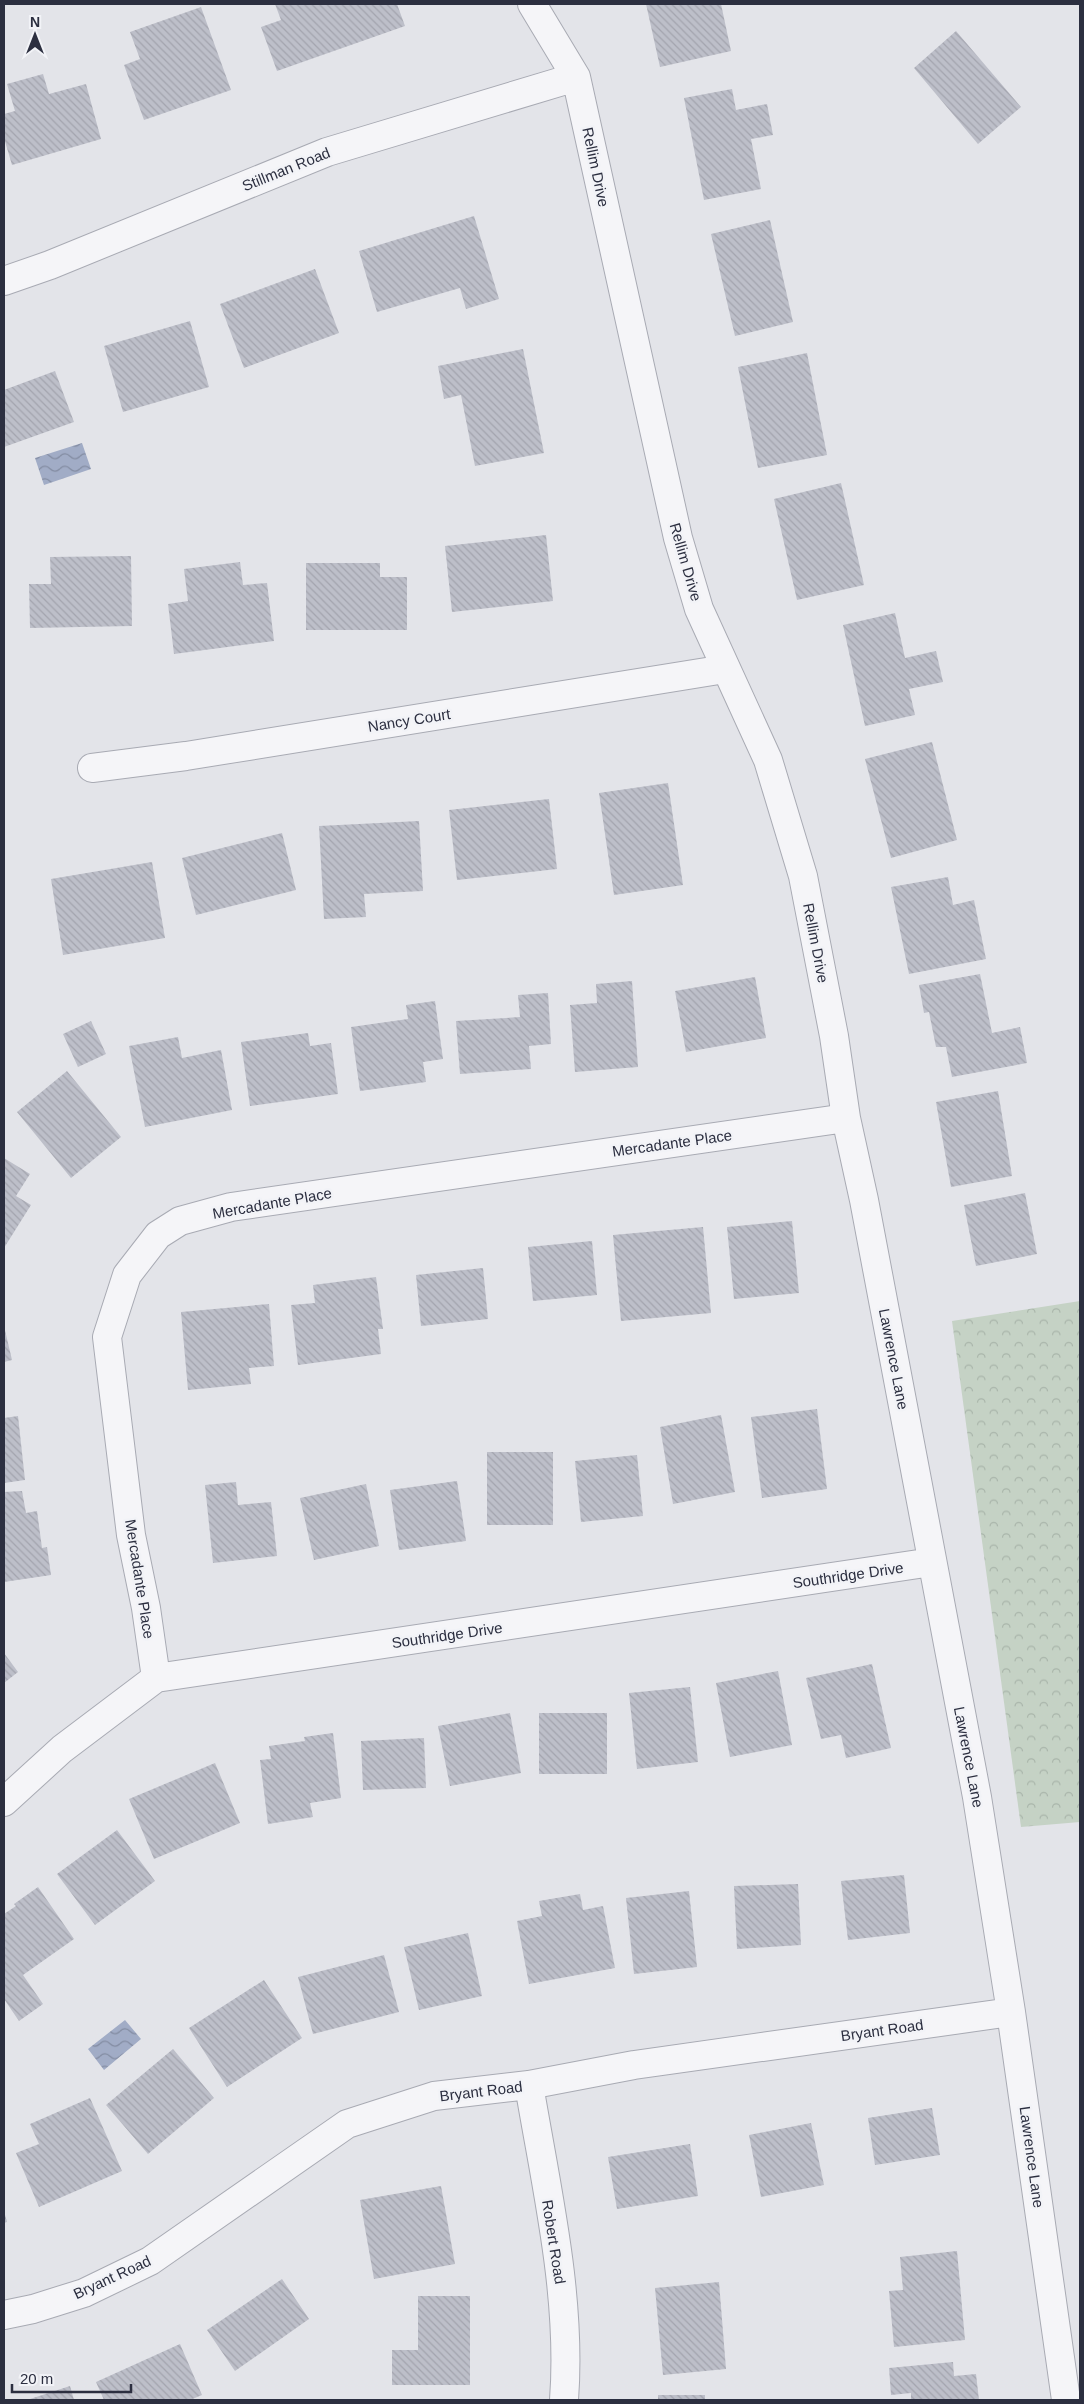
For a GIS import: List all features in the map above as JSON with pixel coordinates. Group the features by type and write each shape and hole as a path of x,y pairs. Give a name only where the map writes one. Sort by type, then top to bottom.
{"street":[{"name":"Rellim Drive","path":"532,4 576,76 678,538 699,608 768,760 803,876 834,1036 846,1118"},
{"name":"Stillman Road","path":"4,281 50,265 327,152 576,76"},
{"name":"Nancy Court","path":"92,768 186,756 726,670"},
{"name":"Lawrence Lane","path":"846,1118 978,1797 1011,2012 1071,2358 1066,2400"},
{"name":"Mercadante Place","path":"156,1678 146,1608 131,1535 107,1337 127,1275 158,1235 180,1221 231,1207 846,1118"},
{"name":"Southridge Drive","path":"4,1802 62,1749 156,1678 932,1562"},
{"name":"Bryant Road","path":"4,2315 33,2309 84,2293 150,2261 347,2124 434,2096 529,2084 634,2065 1011,2012"},
{"name":"Robert Road","path":"529,2084 562,2294 566,2373 564,2400"}],"green space":[{"path":"1080,1301 1080,1822 1021,1827 952,1321"}],"water":[{"path":"82,443 91,469 44,485 35,458"},
{"path":"125,2020 141,2039 104,2070 88,2049"}],"building":[{"path":"275,4 397,4 405,26 277,71 261,27 281,20"},
{"path":"646,4 721,4 731,51 660,67"},
{"path":"201,7 231,90 144,120 124,65 140,59 130,32"},
{"path":"956,31 1021,107 978,144 914,68"},
{"path":"43,74 49,94 86,84 101,139 12,165 4,138 4,114 15,111 7,84"},
{"path":"732,89 736,110 767,104 773,135 751,139 761,189 704,200 684,98"},
{"path":"474,216 499,299 466,309 460,288 377,312 359,251"},
{"path":"770,220 793,322 735,336 711,234"},
{"path":"315,269 339,333 244,368 220,304"},
{"path":"190,321 209,387 123,412 104,346"},
{"path":"523,349 544,453 475,466 461,395 444,399 438,366"},
{"path":"807,353 827,455 758,468 738,367"},
{"path":"55,371 74,422 4,447 4,390"},
{"path":"841,483 864,585 797,600 774,499"},
{"path":"546,535 553,601 452,612 445,546"},
{"path":"131,556 132,626 30,628 29,584 51,584 50,557"},
{"path":"240,562 243,585 267,583 274,641 174,654 168,604 188,601 184,569"},
{"path":"306,563 380,563 380,577 407,577 407,630 306,630"},
{"path":"895,613 905,658 936,651 943,682 909,689 915,715 865,726 843,625"},
{"path":"932,742 957,840 891,858 865,759"},
{"path":"668,783 683,885 614,895 599,793"},
{"path":"549,799 557,869 457,880 449,810"},
{"path":"419,821 423,891 364,894 366,917 324,919 319,826"},
{"path":"282,833 296,890 196,915 182,858"},
{"path":"152,862 165,938 63,955 51,879"},
{"path":"948,877 953,905 974,900 986,959 909,974 891,887"},
{"path":"980,974 992,1033 1020,1027 1027,1063 952,1077 946,1047 936,1047 929,1012 924,1013 919,985"},
{"path":"755,977 766,1038 686,1052 675,991"},
{"path":"632,981 638,1067 575,1072 570,1005 597,1003 596,984"},
{"path":"548,993 551,1044 529,1046 531,1069 460,1074 456,1021 520,1017 518,995"},
{"path":"435,1001 443,1059 423,1062 426,1082 360,1091 351,1027 408,1019 406,1005"},
{"path":"91,1021 106,1054 78,1067 63,1034"},
{"path":"308,1033 310,1046 331,1043 338,1094 250,1106 241,1042"},
{"path":"178,1037 182,1058 221,1050 232,1110 145,1127 129,1046"},
{"path":"67,1071 121,1137 71,1178 17,1112"},
{"path":"998,1091 1012,1176 951,1187 936,1102"},
{"path":"4,1158 30,1174 16,1196 31,1205 4,1248"},
{"path":"1025,1193 1037,1254 976,1266 964,1205"},
{"path":"792,1221 799,1293 734,1299 727,1227"},
{"path":"703,1227 711,1313 621,1321 613,1235"},
{"path":"592,1241 597,1295 533,1301 528,1247"},
{"path":"483,1268 488,1319 421,1326 416,1275"},
{"path":"376,1277 383,1329 378,1329 381,1354 298,1365 291,1305 315,1303 313,1285"},
{"path":"269,1304 274,1366 249,1368 251,1384 188,1390 181,1312"},
{"path":"4,1326 12,1360 4,1362"},
{"path":"817,1409 827,1489 762,1498 751,1417"},
{"path":"721,1415 735,1492 673,1504 660,1427"},
{"path":"18,1416 25,1480 4,1483 4,1418"},
{"path":"487,1452 553,1452 553,1525 487,1525"},
{"path":"637,1455 643,1516 581,1522 575,1461"},
{"path":"457,1481 466,1541 399,1550 390,1490"},
{"path":"236,1482 238,1505 271,1502 277,1556 213,1563 205,1485"},
{"path":"366,1484 379,1546 314,1560 300,1498"},
{"path":"22,1491 26,1513 37,1511 42,1548 47,1547 51,1575 4,1582 4,1492"},
{"path":"4,1653 18,1672 4,1683"},
{"path":"872,1664 891,1748 846,1758 841,1735 821,1739 806,1678"},
{"path":"778,1671 792,1745 730,1757 716,1683"},
{"path":"690,1687 698,1762 637,1769 629,1693"},
{"path":"510,1713 521,1773 450,1786 438,1726"},
{"path":"539,1713 607,1713 607,1774 539,1774"},
{"path":"333,1733 341,1798 310,1803 313,1817 268,1824 260,1760 271,1759 269,1746 305,1741 304,1737"},
{"path":"424,1738 426,1788 363,1790 361,1741"},
{"path":"215,1763 240,1823 154,1859 129,1799"},
{"path":"117,1830 155,1881 95,1925 57,1874"},
{"path":"904,1875 910,1933 848,1940 841,1881"},
{"path":"798,1884 801,1945 737,1949 734,1886"},
{"path":"38,1887 74,1939 23,1975 43,2004 19,2021 4,1999 4,1914 16,1906 14,1904"},
{"path":"689,1891 697,1967 634,1974 626,1898"},
{"path":"580,1894 583,1910 603,1906 615,1968 529,1984 517,1921 542,1916 539,1901"},
{"path":"468,1933 482,1996 419,2010 404,1947"},
{"path":"384,1955 399,2012 313,2034 298,1977"},
{"path":"264,1980 302,2038 227,2087 189,2028"},
{"path":"173,2049 214,2098 148,2154 106,2105"},
{"path":"90,2098 122,2171 39,2207 16,2153 39,2144 30,2124"},
{"path":"932,2108 940,2155 875,2165 868,2118"},
{"path":"811,2123 824,2185 761,2197 749,2135"},
{"path":"690,2144 698,2196 617,2209 608,2157"},
{"path":"441,2186 455,2264 374,2279 360,2200"},
{"path":"4,2211 7,2222 4,2223"},
{"path":"957,2251 965,2340 894,2347 889,2291 903,2290 900,2257"},
{"path":"282,2279 309,2319 235,2371 207,2330"},
{"path":"719,2282 726,2369 663,2375 655,2288"},
{"path":"418,2296 470,2296 470,2385 392,2385 392,2350 418,2350"},
{"path":"180,2344 202,2395 190,2400 104,2400 96,2382"},
{"path":"953,2362 954,2376 976,2374 979,2400 911,2400 911,2393 891,2395 889,2368"},
{"path":"70,2386 74,2400 27,2400"},
{"path":"658,2395 705,2395 705,2400 658,2400"}]}
